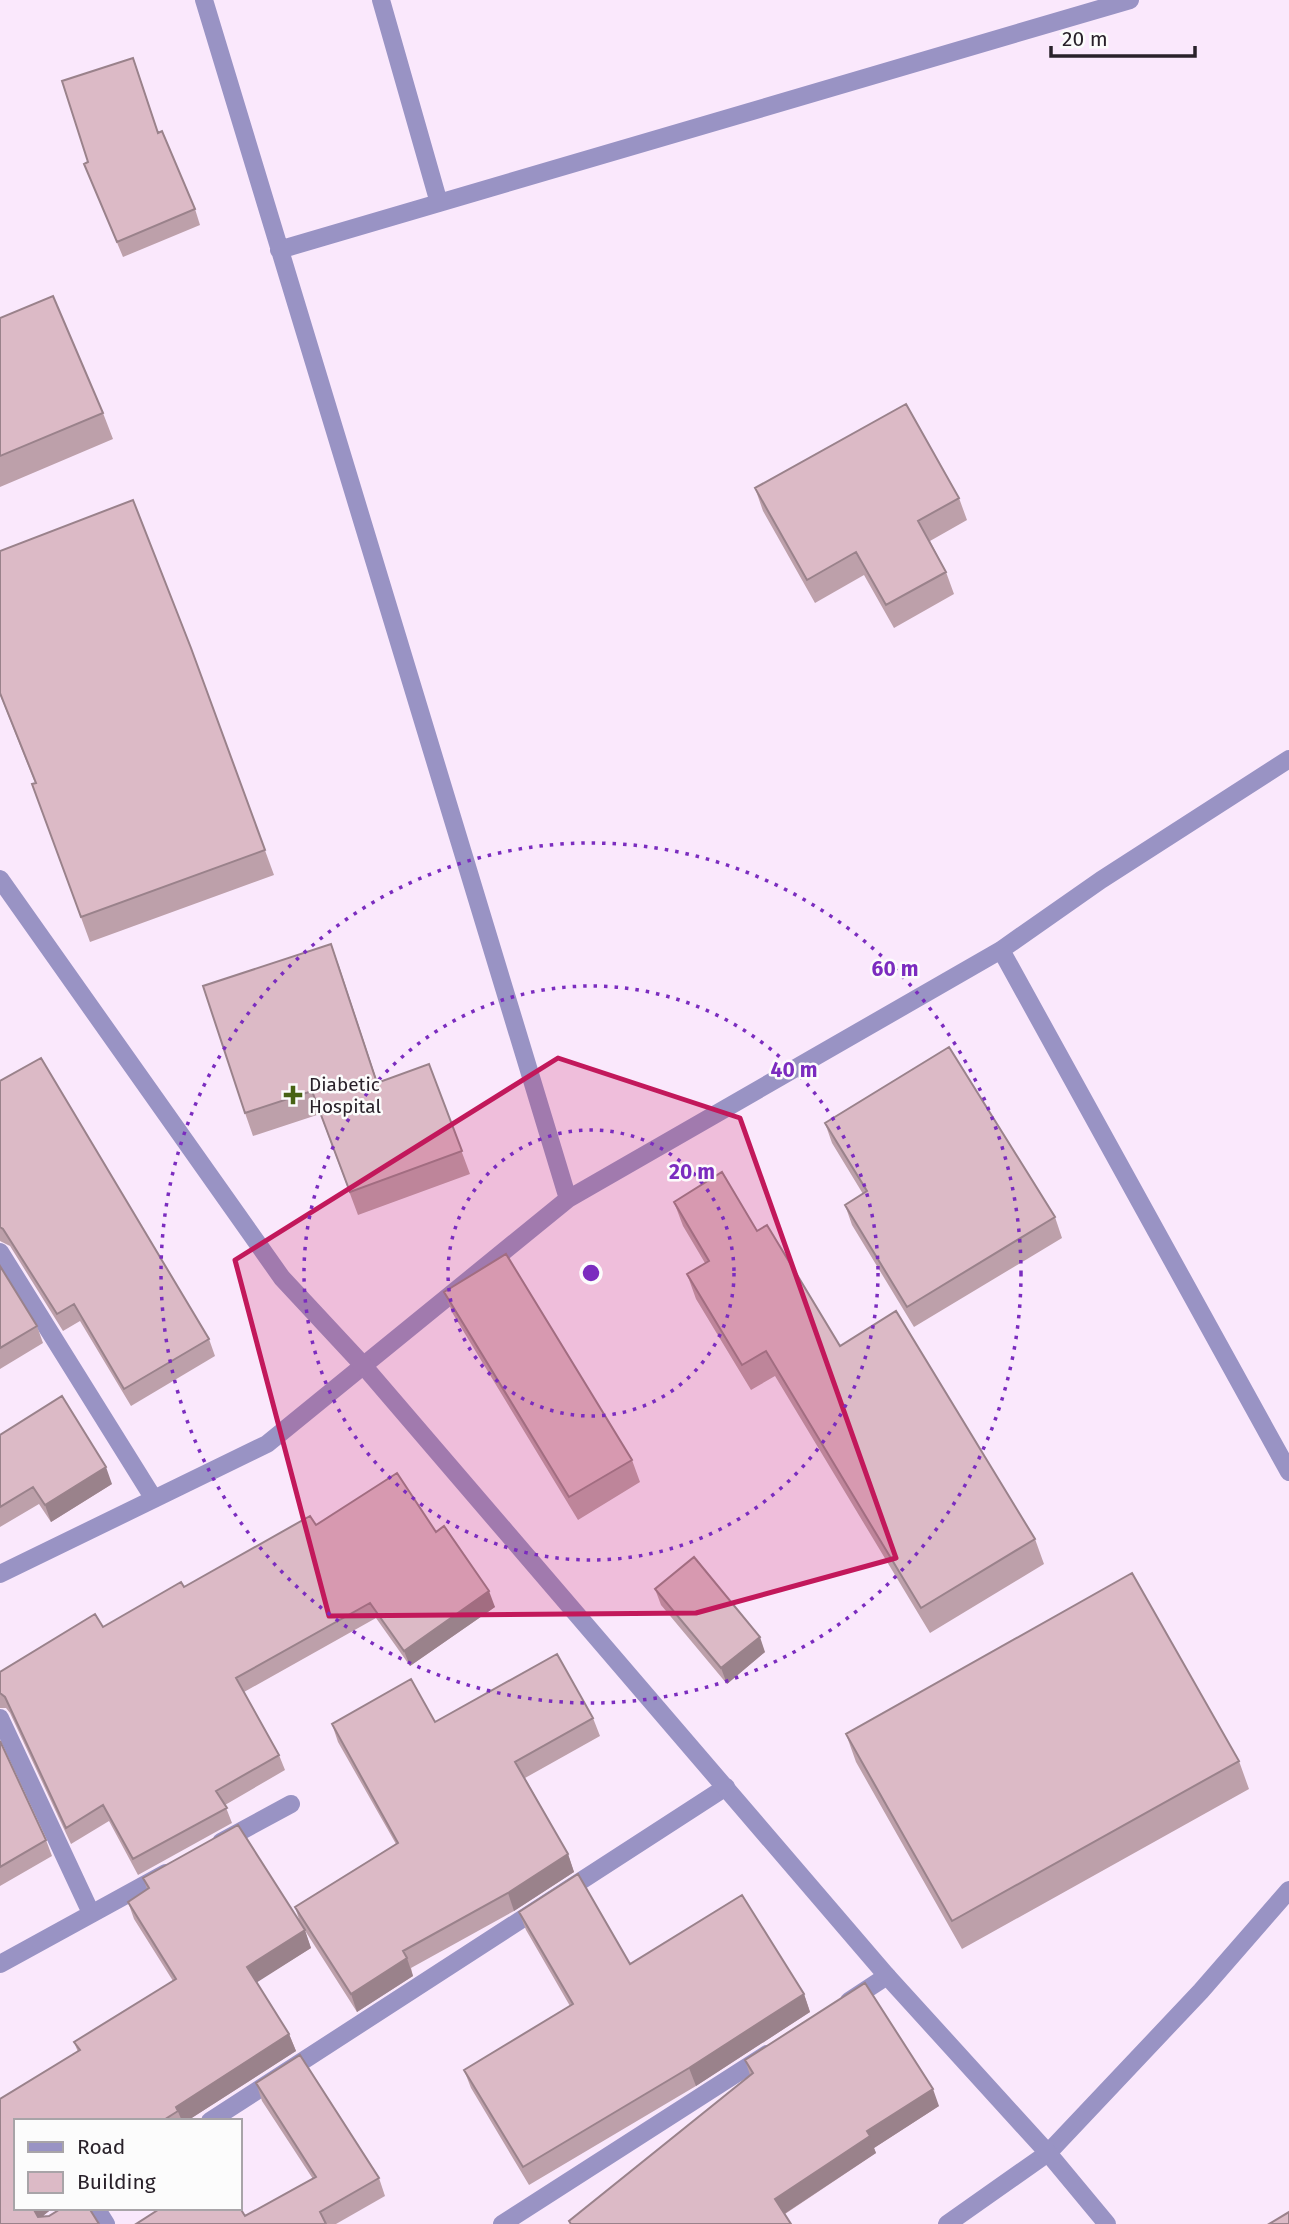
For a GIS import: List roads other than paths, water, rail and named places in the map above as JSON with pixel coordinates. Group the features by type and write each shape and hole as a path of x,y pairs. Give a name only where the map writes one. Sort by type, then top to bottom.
{"street":[{"path":"204,0 568,1199"},
{"path":"381,0 439,203"},
{"path":"279,250 1130,0"},
{"path":"0,1573 267,1444 568,1199 1002,950 1101,880 1289,759"},
{"path":"0,879 282,1278 362,1364 887,1976 1048,2153 1107,2224"},
{"path":"1002,950 1289,1472"},
{"path":"0,1252 154,1499"},
{"path":"0,1718 92,1913"},
{"path":"213,2119 726,1787"},
{"path":"209,1849 291,1804"},
{"path":"0,1964 186,1862"},
{"path":"947,2224 1048,2153 1200,1991 1289,1890"},
{"path":"829,2014 887,1976"},
{"path":"502,2224 782,2044"}],"place":[{"name":"Diabetic Hospital","path":"293,1095"}]}
